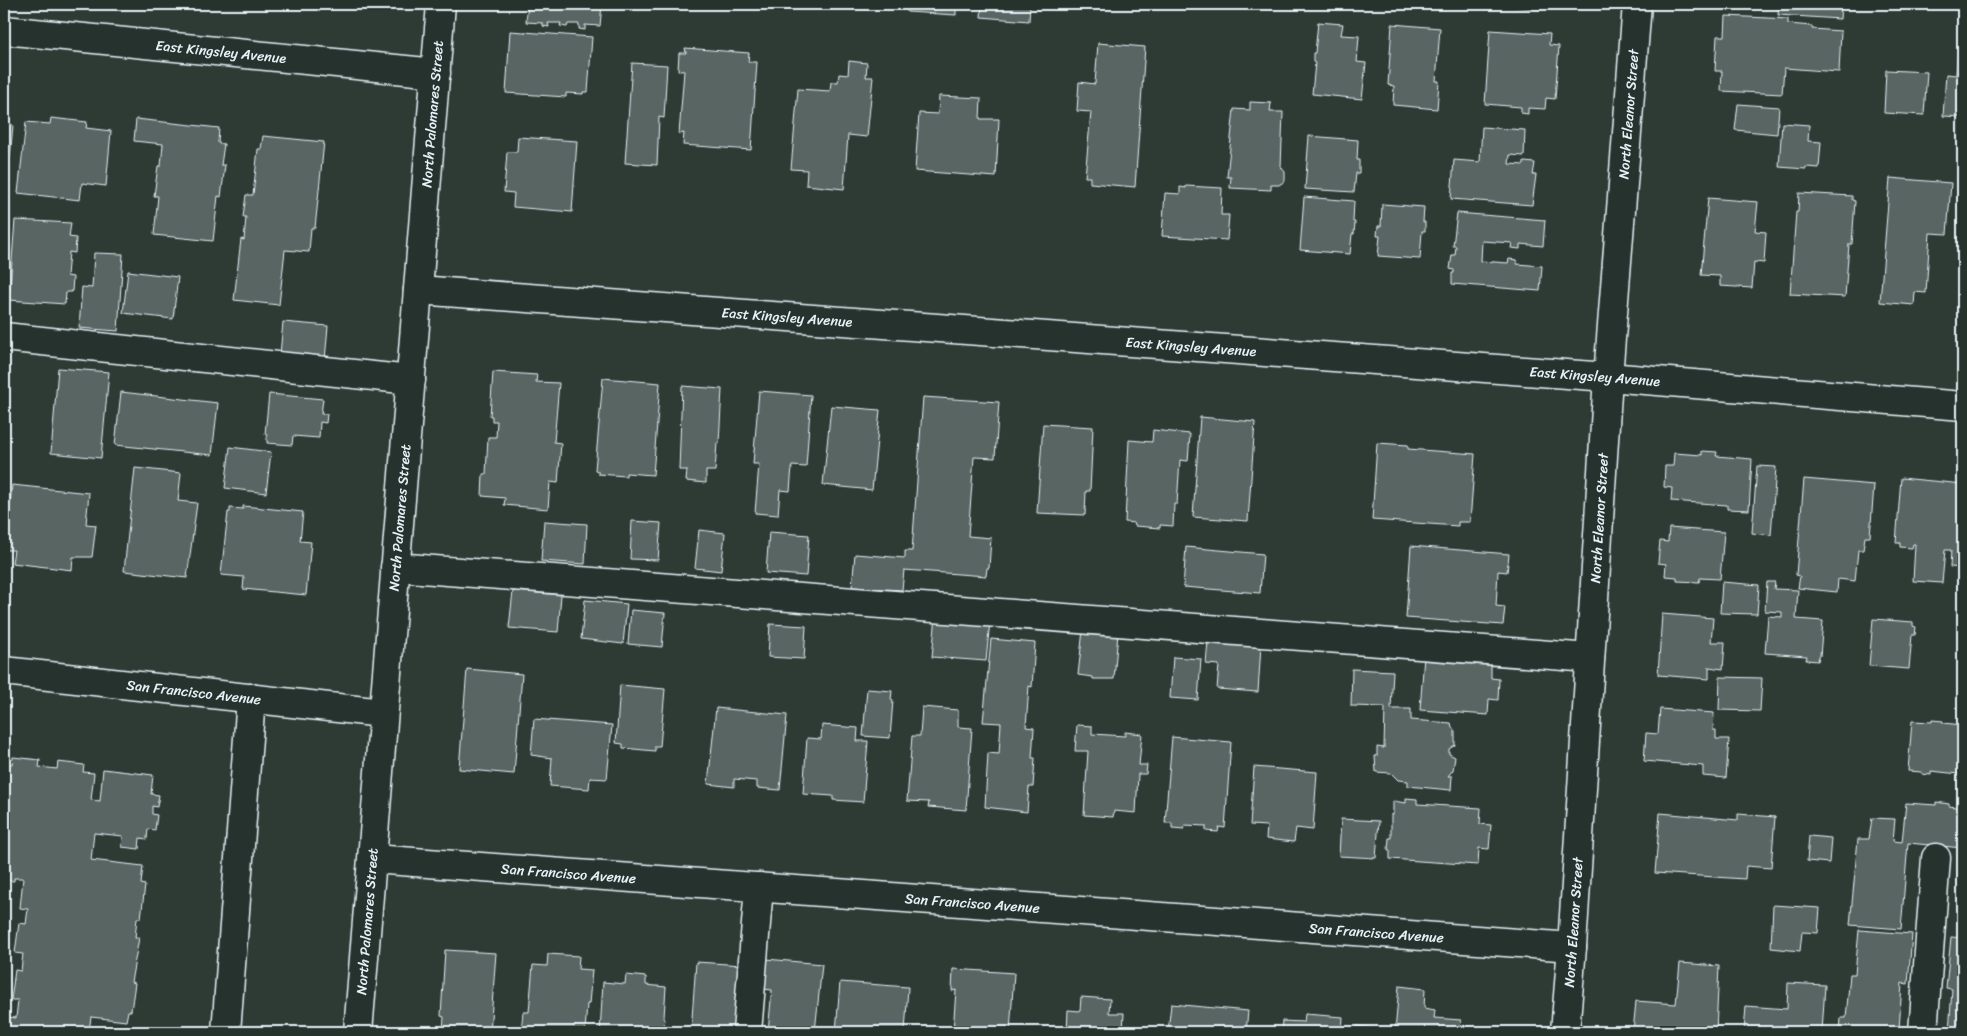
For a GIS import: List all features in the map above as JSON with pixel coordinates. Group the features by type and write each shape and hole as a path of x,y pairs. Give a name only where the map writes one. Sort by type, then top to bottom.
{"street":[{"name":"North Palomares Street","path":"358,1032 441,4"},
{"name":"North Eleanor Street","path":"1565,1032 1608,377 1637,4"},
{"name":"East Kingsley Avenue","path":"4,30 436,73"},
{"name":"East Kingsley Avenue","path":"418,290 1608,377 1963,406"},
{"path":"4,336 411,380"},
{"path":"395,567 1590,658"},
{"name":"San Francisco Avenue","path":"4,671 383,712"},
{"path":"226,1032 251,698"},
{"path":"1923,1032 1936,858"},
{"name":"San Francisco Avenue","path":"373,859 1572,947"},
{"path":"747,1032 759,886"}],"building":[{"path":"528,4 602,4 600,26 585,25 585,30 579,29 579,24 568,24 567,27 560,26 561,23 548,23 549,27 543,26 543,23 526,22"},
{"path":"907,4 956,4 956,15 907,12"},
{"path":"982,4 1030,4 1029,21 981,17"},
{"path":"1488,4 1542,4 1541,9"},
{"path":"1779,4 1841,4 1840,19 1778,15"},
{"path":"1726,16 1788,19 1788,24 1812,26 1812,29 1841,31 1839,72 1784,68 1782,94 1721,91 1722,71 1715,71 1717,36 1725,36"},
{"path":"1318,22 1343,24 1341,35 1359,36 1357,62 1366,63 1362,99 1312,94 1315,63 1313,62 1313,53 1315,53"},
{"path":"1392,24 1440,28 1436,81 1439,81 1437,109 1393,105 1394,86 1388,85"},
{"path":"1490,30 1550,34 1549,45 1559,46 1555,99 1546,98 1545,109 1528,108 1528,114 1521,113 1521,107 1485,104"},
{"path":"510,31 592,37 588,92 583,92 583,94 566,93 566,97 506,93"},
{"path":"1959,34 1963,35 1963,117 1943,116 1946,74 1956,75"},
{"path":"1098,43 1145,47 1135,187 1090,183 1090,177 1085,177 1091,112 1077,111 1079,82 1095,84"},
{"path":"685,48 749,53 748,62 757,62 751,150 683,145 684,133 679,134 684,71 678,70 679,53 686,53"},
{"path":"849,61 867,63 866,77 873,77 867,137 848,135 844,189 806,185 807,170 791,169 798,89 830,91 831,82 838,82 839,74 848,75"},
{"path":"632,63 667,65 664,118 659,117 657,165 625,163"},
{"path":"1886,70 1927,72 1924,115 1884,113"},
{"path":"939,96 981,98 980,119 999,119 996,177 915,171 919,113 938,114"},
{"path":"1250,102 1271,103 1270,112 1283,112 1281,167 1285,172 1285,181 1279,185 1271,185 1271,190 1230,188 1231,177 1227,177 1234,109 1250,110"},
{"path":"1738,104 1779,107 1777,134 1735,130"},
{"path":"51,118 87,122 86,128 111,131 106,186 82,183 80,200 18,193 26,122 50,124"},
{"path":"136,119 219,128 218,143 224,144 221,165 225,165 221,197 218,196 213,241 154,235 158,196 154,196 158,166 161,166 163,144 134,141"},
{"path":"1782,123 1809,125 1808,141 1821,142 1819,168 1779,167"},
{"path":"4,124 13,125 10,158 4,158"},
{"path":"1482,127 1525,130 1524,156 1510,155 1509,164 1524,165 1524,162 1535,163 1533,175 1536,175 1532,205 1451,199 1454,160 1480,162"},
{"path":"263,136 324,142 315,228 311,228 309,252 285,250 279,305 234,300 241,239 244,240 246,217 243,217 246,195 253,195 258,149 261,149"},
{"path":"1309,136 1358,140 1357,160 1359,160 1359,173 1356,173 1354,192 1305,189"},
{"path":"518,137 577,141 572,212 513,207 514,193 504,192 507,152 517,152"},
{"path":"1890,178 1951,183 1947,234 1930,233 1926,293 1915,292 1914,305 1880,302"},
{"path":"1186,186 1222,188 1221,215 1229,215 1227,240 1162,236 1165,193 1180,194 1180,187 1186,188"},
{"path":"1799,193 1852,196 1852,200 1855,201 1852,244 1849,244 1845,297 1790,294"},
{"path":"1304,197 1354,201 1353,222 1355,222 1350,254 1300,250"},
{"path":"1708,198 1758,202 1755,231 1766,232 1764,263 1754,262 1752,288 1720,286 1720,276 1701,275"},
{"path":"1382,204 1424,207 1423,222 1425,222 1425,231 1422,231 1420,259 1378,256 1380,236 1377,236 1378,226 1381,226"},
{"path":"1457,213 1545,220 1543,246 1520,244 1520,249 1511,248 1512,243 1482,241 1481,261 1508,263 1509,259 1517,260 1517,264 1542,266 1540,291 1452,284 1452,273 1454,273 1454,270 1450,269 1452,255 1455,255 1456,246 1453,246"},
{"path":"15,220 71,223 69,237 76,238 75,253 69,252 67,276 73,277 72,292 66,292 65,304 9,300"},
{"path":"94,253 123,254 118,331 79,328 82,287 92,288"},
{"path":"128,271 178,277 173,319 123,313"},
{"path":"283,322 328,326 325,360 280,355"},
{"path":"58,368 109,372 101,458 51,453"},
{"path":"493,372 537,375 536,382 559,383 554,442 561,443 558,483 550,482 548,509 504,505 505,498 482,496 483,474 486,474 488,437 496,437 497,421 492,421 492,416 490,416"},
{"path":"603,378 660,383 653,475 626,473 626,476 598,474 598,471 595,470"},
{"path":"682,386 722,389 719,443 717,443 715,471 706,471 706,483 686,481 687,470 679,470"},
{"path":"759,391 811,395 806,467 792,466 790,491 780,490 778,515 755,513 759,464 753,464"},
{"path":"121,392 218,403 212,455 115,445"},
{"path":"269,394 323,399 321,414 327,414 326,423 320,422 319,438 293,436 292,445 267,443 267,435 265,434"},
{"path":"923,397 999,402 995,458 974,457 968,536 991,538 989,568 987,568 986,576 904,570 902,590 852,587 855,554 905,558 905,551 912,551"},
{"path":"831,406 880,410 872,490 823,485"},
{"path":"1200,417 1255,422 1248,521 1193,517"},
{"path":"1043,424 1093,427 1090,491 1086,491 1085,515 1037,513"},
{"path":"1153,430 1190,434 1188,461 1180,460 1177,504 1174,504 1173,526 1160,525 1160,528 1135,526 1134,523 1125,522 1129,440 1152,442"},
{"path":"1377,443 1408,445 1408,449 1475,454 1470,522 1458,522 1458,526 1372,520"},
{"path":"230,447 271,452 266,493 225,488"},
{"path":"1702,451 1717,452 1716,456 1752,459 1749,510 1727,509 1727,505 1671,501 1672,488 1664,487 1665,466 1673,466 1674,453 1702,455"},
{"path":"1757,466 1776,467 1771,535 1752,533"},
{"path":"135,468 181,473 178,501 197,503 187,578 124,571"},
{"path":"1901,478 1963,484 1963,568 1950,567 1951,550 1945,550 1942,583 1913,581 1915,544 1913,544 1912,548 1900,547 1900,543 1896,543"},
{"path":"1804,479 1874,485 1870,537 1865,537 1863,550 1858,550 1855,581 1838,579 1837,592 1798,588 1800,576 1796,575"},
{"path":"12,485 89,493 86,524 96,525 92,557 73,557 72,570 12,563 14,550 5,550"},
{"path":"243,506 303,512 300,541 311,542 306,595 243,589 244,577 221,575 228,512 230,512 230,508 243,509"},
{"path":"544,521 587,524 585,564 541,561"},
{"path":"632,521 661,523 658,560 630,559"},
{"path":"1669,528 1724,532 1720,579 1700,578 1699,582 1677,581 1677,577 1665,576 1666,564 1658,563 1660,541 1668,542"},
{"path":"699,530 725,533 721,571 695,568"},
{"path":"769,532 809,535 806,576 766,573"},
{"path":"1411,546 1509,554 1507,572 1498,571 1496,606 1505,607 1503,625 1406,618"},
{"path":"1186,547 1263,554 1260,593 1183,587"},
{"path":"1722,582 1759,585 1757,614 1720,613"},
{"path":"1767,582 1775,582 1774,589 1798,590 1796,619 1823,621 1818,661 1806,660 1807,656 1765,653 1768,616 1782,617 1782,612 1765,611"},
{"path":"513,591 561,595 558,632 509,628"},
{"path":"585,600 627,604 623,644 581,639"},
{"path":"631,610 665,613 662,647 628,644"},
{"path":"1662,614 1713,618 1711,642 1725,642 1723,669 1709,667 1709,679 1658,675"},
{"path":"936,616 990,621 986,661 932,657"},
{"path":"1873,619 1913,622 1913,626 1916,627 1915,635 1912,635 1909,669 1869,666"},
{"path":"770,624 806,626 804,659 768,657"},
{"path":"1083,630 1118,633 1114,679 1093,679 1093,677 1078,675"},
{"path":"991,639 1035,643 1032,687 1029,686 1026,727 1034,728 1032,758 1035,758 1033,787 1029,787 1027,812 985,807 988,753 999,754 1001,723 983,722"},
{"path":"1208,641 1261,645 1258,692 1217,689 1219,665 1206,664"},
{"path":"1424,656 1427,656 1427,660 1491,665 1491,678 1499,679 1498,700 1489,699 1488,715 1420,710"},
{"path":"1173,657 1201,659 1198,700 1170,698"},
{"path":"467,669 522,674 514,774 459,769"},
{"path":"1352,669 1393,671 1391,709 1411,709 1411,720 1451,723 1455,731 1455,745 1449,749 1449,754 1455,757 1453,770 1448,776 1452,776 1451,790 1408,786 1408,781 1398,780 1391,773 1376,772 1375,756 1377,756 1377,747 1384,748 1385,707 1351,706"},
{"path":"1720,677 1762,678 1760,711 1719,710"},
{"path":"620,685 665,689 660,746 655,746 655,751 623,748 623,744 616,743"},
{"path":"867,689 892,691 890,738 863,736"},
{"path":"922,707 958,710 958,727 972,728 966,810 928,807 929,802 907,801 912,736 920,736"},
{"path":"716,708 787,715 780,790 757,788 757,781 734,779 734,787 708,784"},
{"path":"1660,709 1714,713 1713,730 1716,730 1716,739 1729,739 1726,778 1703,776 1703,766 1644,761 1646,733 1658,734"},
{"path":"534,719 612,725 607,779 590,778 589,789 550,786 552,758 531,755"},
{"path":"1932,720 1962,725 1959,774 1931,771 1931,775 1908,771 1912,721 1932,722"},
{"path":"822,725 858,728 857,741 868,741 863,802 833,800 833,796 803,794 807,738 821,739"},
{"path":"1077,725 1092,726 1092,734 1125,736 1125,732 1142,734 1139,765 1147,765 1146,774 1138,774 1136,813 1114,811 1113,817 1084,815 1088,751 1075,751"},
{"path":"1172,737 1231,742 1225,828 1219,827 1218,832 1206,831 1206,826 1184,825 1184,829 1172,828 1172,823 1165,823"},
{"path":"13,757 40,760 39,767 57,769 58,762 84,765 83,772 94,773 91,800 100,801 103,769 153,775 151,794 159,795 157,807 152,806 152,814 157,815 155,830 148,829 147,839 140,838 139,849 122,847 123,836 94,833 91,860 143,866 141,884 145,885 141,918 137,918 135,938 139,938 131,982 135,983 131,1011 128,1011 126,1021 91,1017 89,1031 97,1032 6,1032 8,1017 16,1018 18,1000 11,1000 15,970 21,971 23,954 15,953 19,923 26,924 28,909 20,908 23,878 14,878 14,881 4,880 4,763 12,764"},
{"path":"1254,767 1317,772 1313,830 1296,828 1294,842 1266,839 1267,826 1250,825"},
{"path":"1406,798 1417,799 1417,804 1481,808 1480,824 1491,825 1489,849 1479,848 1478,865 1390,859 1390,850 1388,850 1389,838 1391,838 1393,801 1406,803"},
{"path":"1936,802 1963,808 1963,848 1908,843 1901,929 1850,925 1858,839 1869,839 1872,818 1895,819 1893,841 1902,842 1906,803 1936,805"},
{"path":"1660,813 1738,820 1738,814 1775,817 1771,868 1746,866 1745,879 1655,873"},
{"path":"1341,819 1379,821 1376,858 1339,856"},
{"path":"1809,836 1831,838 1829,863 1807,861"},
{"path":"1773,905 1820,908 1818,933 1802,932 1800,951 1771,948"},
{"path":"1859,930 1912,934 1908,984 1902,983 1899,1030 1894,1029 1893,1032 1840,1032 1841,1018 1846,1018 1850,974 1855,974"},
{"path":"1951,937 1963,938 1963,1032 1949,1032 1952,989 1946,988"},
{"path":"445,950 496,953 490,1032 443,1032 444,1017 441,1016"},
{"path":"548,954 579,956 578,969 592,970 585,1032 521,1032 523,1012 529,1012 533,965 547,966"},
{"path":"766,959 822,964 815,1032 768,1032 772,990 764,989"},
{"path":"696,962 743,965 738,1032 691,1032"},
{"path":"1680,963 1719,966 1716,1032 1633,1032 1636,1001 1676,1004"},
{"path":"953,969 1014,973 1010,1032 953,1032 956,990 952,991"},
{"path":"626,975 646,977 646,985 666,987 663,1032 600,1032 603,982 625,984"},
{"path":"840,982 908,987 905,1032 836,1032"},
{"path":"1788,983 1825,985 1822,1032 1744,1032 1746,1006 1787,1009"},
{"path":"1399,986 1425,989 1424,1008 1435,1010 1434,1018 1461,1020 1460,1026 1475,1027 1474,1032 1395,1032"},
{"path":"1081,997 1110,999 1109,1013 1124,1013 1123,1032 1067,1032 1068,1010 1080,1011"},
{"path":"1171,1004 1248,1011 1246,1032 1168,1032"},
{"path":"1305,1014 1343,1017 1342,1032 1281,1032 1282,1021 1304,1022"},
{"path":"1357,1026 1377,1028 1377,1032 1356,1032"}]}
